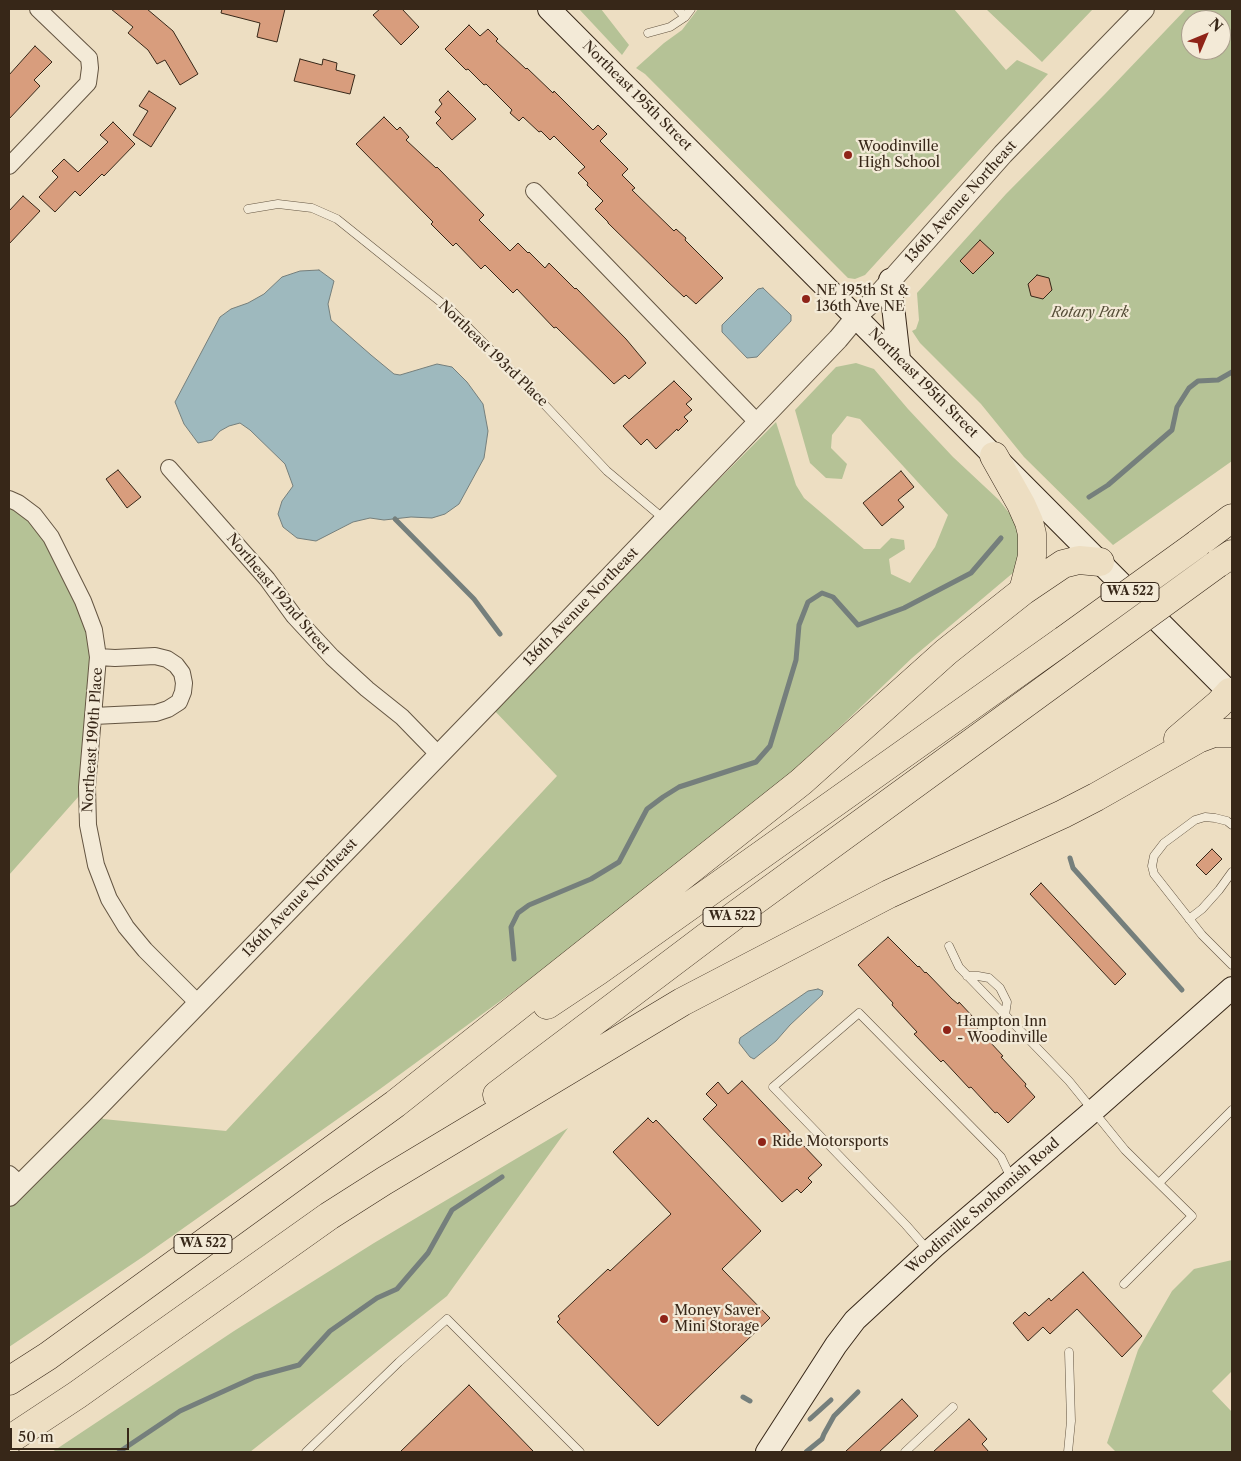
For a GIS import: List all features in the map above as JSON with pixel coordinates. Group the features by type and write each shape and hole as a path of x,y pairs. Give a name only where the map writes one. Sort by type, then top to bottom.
{"highway":[{"path":"994,456 1021,504 1032,534 1032,556 1023,590"},
{"name":"WA 522","path":"9,1381 56,1350 395,1104 598,970 1064,640 1232,518"},
{"name":"WA 522","path":"9,1440 77,1395 329,1216 384,1180 734,916 1225,559"},
{"path":"395,1104 801,782 946,652 1023,590 1063,564 1079,560 1100,562"},
{"path":"1123,780 1176,741 1231,693"},
{"path":"384,1180 682,1002 889,894 1063,814 1206,735 1232,733"}],"main road":[{"name":"Northeast 195th Street","path":"549,9 1231,693"},
{"path":"890,280 899,359"},
{"name":"Woodinville Snohomish Road","path":"767,1452 855,1320 929,1251 1093,1111 1232,988"}],"street":[{"path":"9,166 88,83 89,58 38,9"},
{"name":"136th Avenue Northeast","path":"13,1185 198,1003 500,692 757,422 838,340 856,316 871,303 1003,154 1144,9"},
{"path":"534,191 757,422"},
{"name":"Northeast 192nd Street","path":"170,468 267,579 294,616 332,657 367,689 402,717 438,754"},
{"name":"Northeast 190th Place","path":"9,499 34,515 52,537 83,600 94,630 98,657 87,787 88,825 96,865 109,899 126,927 145,950 198,1003"},
{"path":"94,716 156,714 179,702 184,683 182,674 176,665 167,659 155,656 98,657"}],"lane":[{"path":"678,9 685,17"},
{"path":"648,33 670,27 685,17 691,9"},
{"name":"Northeast 193rd Place","path":"248,209 278,204 312,208 337,219 453,312 543,403 607,472 664,519"},
{"path":"1232,825 1227,821 1215,818 1205,817 1195,820 1164,843 1154,856 1152,866 1154,874 1189,918 1232,965"},
{"path":"1189,918 1202,909 1232,872"},
{"path":"949,946 959,967 967,976 1070,1081 1125,1150 1192,1216 1124,1284"},
{"path":"967,976 989,978 1000,988 1007,1002 1006,1015"},
{"path":"929,1251 773,1087 859,1013 1001,1157 1012,1180"},
{"path":"1158,1184 1232,1110"},
{"path":"306,1452 399,1362 447,1319 580,1452"},
{"path":"1068,1452 1071,1421 1069,1352"},
{"path":"905,1452 953,1407"}],"green space":[{"path":"579,9 601,9 629,45 622,55"},
{"name":"Woodinville High School","path":"698,9 954,9 1006,70 1017,60 1048,74 865,275 855,279 848,278 645,74 636,68 682,30"},
{"path":"986,9 1093,9 1042,62"},
{"name":"Rotary Park","path":"1232,9 1232,461 1113,545 1024,457 981,404 920,343 912,331 916,329 919,320 917,293 1006,194 1181,14 1181,60 1231,60 1231,10 1185,10"},
{"path":"856,363 874,369 908,409 953,457 999,500 1013,518 1022,538 1022,556 1014,572 912,658 749,811 656,887 380,1089 144,1256 9,1347 9,1194 97,1108 103,1119 226,1131 557,776 492,708 776,422 796,485 804,498 864,549 880,549 891,538 904,540 905,549 889,559 891,574 910,583 935,547 948,515 860,419 847,416 832,435 831,448 847,464 842,479 826,478 810,463 795,410 836,367"},
{"path":"9,499 34,515 94,630 87,787 9,875"},
{"path":"568,1128 447,1296 250,1452 52,1452 234,1331 374,1243"},
{"path":"1232,1260 1232,1371 1212,1391 1232,1412 1232,1452 1116,1452 1107,1443 1138,1350 1172,1291 1194,1269"}],"water":[{"path":"319,270 334,281 328,304 331,320 394,374 400,375 437,364 452,367 467,382 483,404 488,431 484,458 459,504 445,514 432,518 411,517 384,520 370,518 353,522 316,541 297,538 283,527 278,514 282,501 293,486 285,464 250,430 240,423 220,431 212,440 198,443 184,424 175,402 220,317 231,309 248,303 264,294 282,277 300,271"},
{"path":"763,288 791,315 791,321 757,357 747,358 722,332 722,325 758,289"},
{"path":"818,989 823,991 822,995 776,1041 754,1059 750,1057 739,1043 740,1038 808,991"}],"building":[{"path":"111,9 147,9 173,31 198,74 180,85 165,60 157,64 148,50 128,33 133,27"},
{"path":"222,9 285,9 277,42 257,37 260,23 221,13"},
{"path":"380,9 402,9 419,27 401,45 373,15"},
{"path":"469,25 480,36 488,29 498,39 496,41 553,93 554,91 593,130 598,125 607,134 600,141 628,169 622,175 635,188 632,190 674,231 676,229 686,238 685,240 723,278 696,304 686,295 684,297 595,209 603,201 578,173 585,167 554,136 550,140 523,117 519,121 510,113 512,110 486,84 484,85 468,69 466,70 445,49"},
{"path":"35,46 52,62 34,80 40,86 9,119 9,75"},
{"path":"300,59 322,65 323,59 337,63 336,70 355,75 350,94 294,81"},
{"path":"149,91 176,108 151,147 133,135 148,111 139,106"},
{"path":"448,91 476,119 452,140 436,123 441,118 435,112 442,104 439,100"},
{"path":"384,117 397,130 400,127 409,137 406,140 437,167 484,215 479,220 510,251 518,243 545,268 549,263 626,339 646,363 629,379 625,375 614,384 556,327 554,328 517,289 513,293 485,265 481,269 456,243 453,246 431,224 433,222 356,144"},
{"path":"113,122 135,144 104,176 102,174 80,196 75,191 55,212 39,197 58,177 52,171 64,159 78,172 108,142 100,135"},
{"path":"23,196 40,211 9,244 9,211"},
{"path":"980,240 994,253 973,274 960,261"},
{"path":"1037,275 1049,278 1052,290 1043,299 1031,296 1028,284"},
{"path":"674,381 692,399 686,404 692,410 684,417 688,421 656,449 647,439 641,445 623,426"},
{"path":"118,470 141,497 127,508 106,479"},
{"path":"901,471 914,487 898,500 904,507 882,526 863,503"},
{"path":"1212,849 1222,859 1206,875 1196,865"},
{"path":"1041,883 1126,974 1115,985 1030,894"},
{"name":"Hampton Inn - Woodinville","path":"888,937 974,1018 972,1020 977,1028 1003,1056 1001,1057 1026,1084 1025,1086 1035,1097 1008,1123 997,1112 995,1113 971,1087 969,1088 943,1060 941,1062 914,1034 917,1032 858,965"},
{"path":"742,1081 822,1165 808,1178 812,1182 801,1193 797,1189 782,1202 703,1119 717,1105 706,1094 718,1082 728,1094"},
{"path":"648,1118 653,1123 656,1120 761,1231 722,1269 770,1318 658,1426 557,1322 560,1319 558,1316 671,1214 613,1152"},
{"path":"1083,1272 1142,1336 1122,1357 1077,1309 1050,1334 1043,1327 1028,1341 1013,1323 1025,1312 1029,1316 1049,1298 1051,1301"},
{"path":"469,1385 534,1452 400,1452"},
{"path":"902,1399 918,1416 879,1452 845,1452"},
{"path":"969,1419 987,1439 982,1444 989,1452 933,1452"}],"waterway":[{"path":"1089,497 1108,485 1172,430 1177,407 1189,388 1198,381 1218,380 1232,372"},
{"path":"395,519 474,599 500,634"},
{"path":"514,959 511,927 518,913 529,905 591,879 619,862 647,809 663,797 679,787 756,762 770,746 796,660 799,625 808,602 822,593 833,597 858,625 904,608 971,573 1001,538"},
{"path":"1070,858 1073,868 1182,990"},
{"path":"119,1452 180,1411 255,1377 299,1365 330,1331 377,1298 397,1289 428,1253 452,1210 502,1177"},
{"path":"824,1434 834,1416 858,1392"},
{"path":"743,1397 750,1401"},
{"path":"810,1419 831,1400"},
{"path":"806,1452 822,1439 824,1434"}],"place":[{"name":"Woodinville High School","path":"848,155"},
{"name":"NE 195th St & 136th Ave NE","path":"806,299"},
{"name":"Hampton Inn - Woodinville","path":"947,1030"},
{"name":"Ride Motorsports","path":"762,1142"},
{"name":"Money Saver Mini Storage","path":"664,1319"}]}
